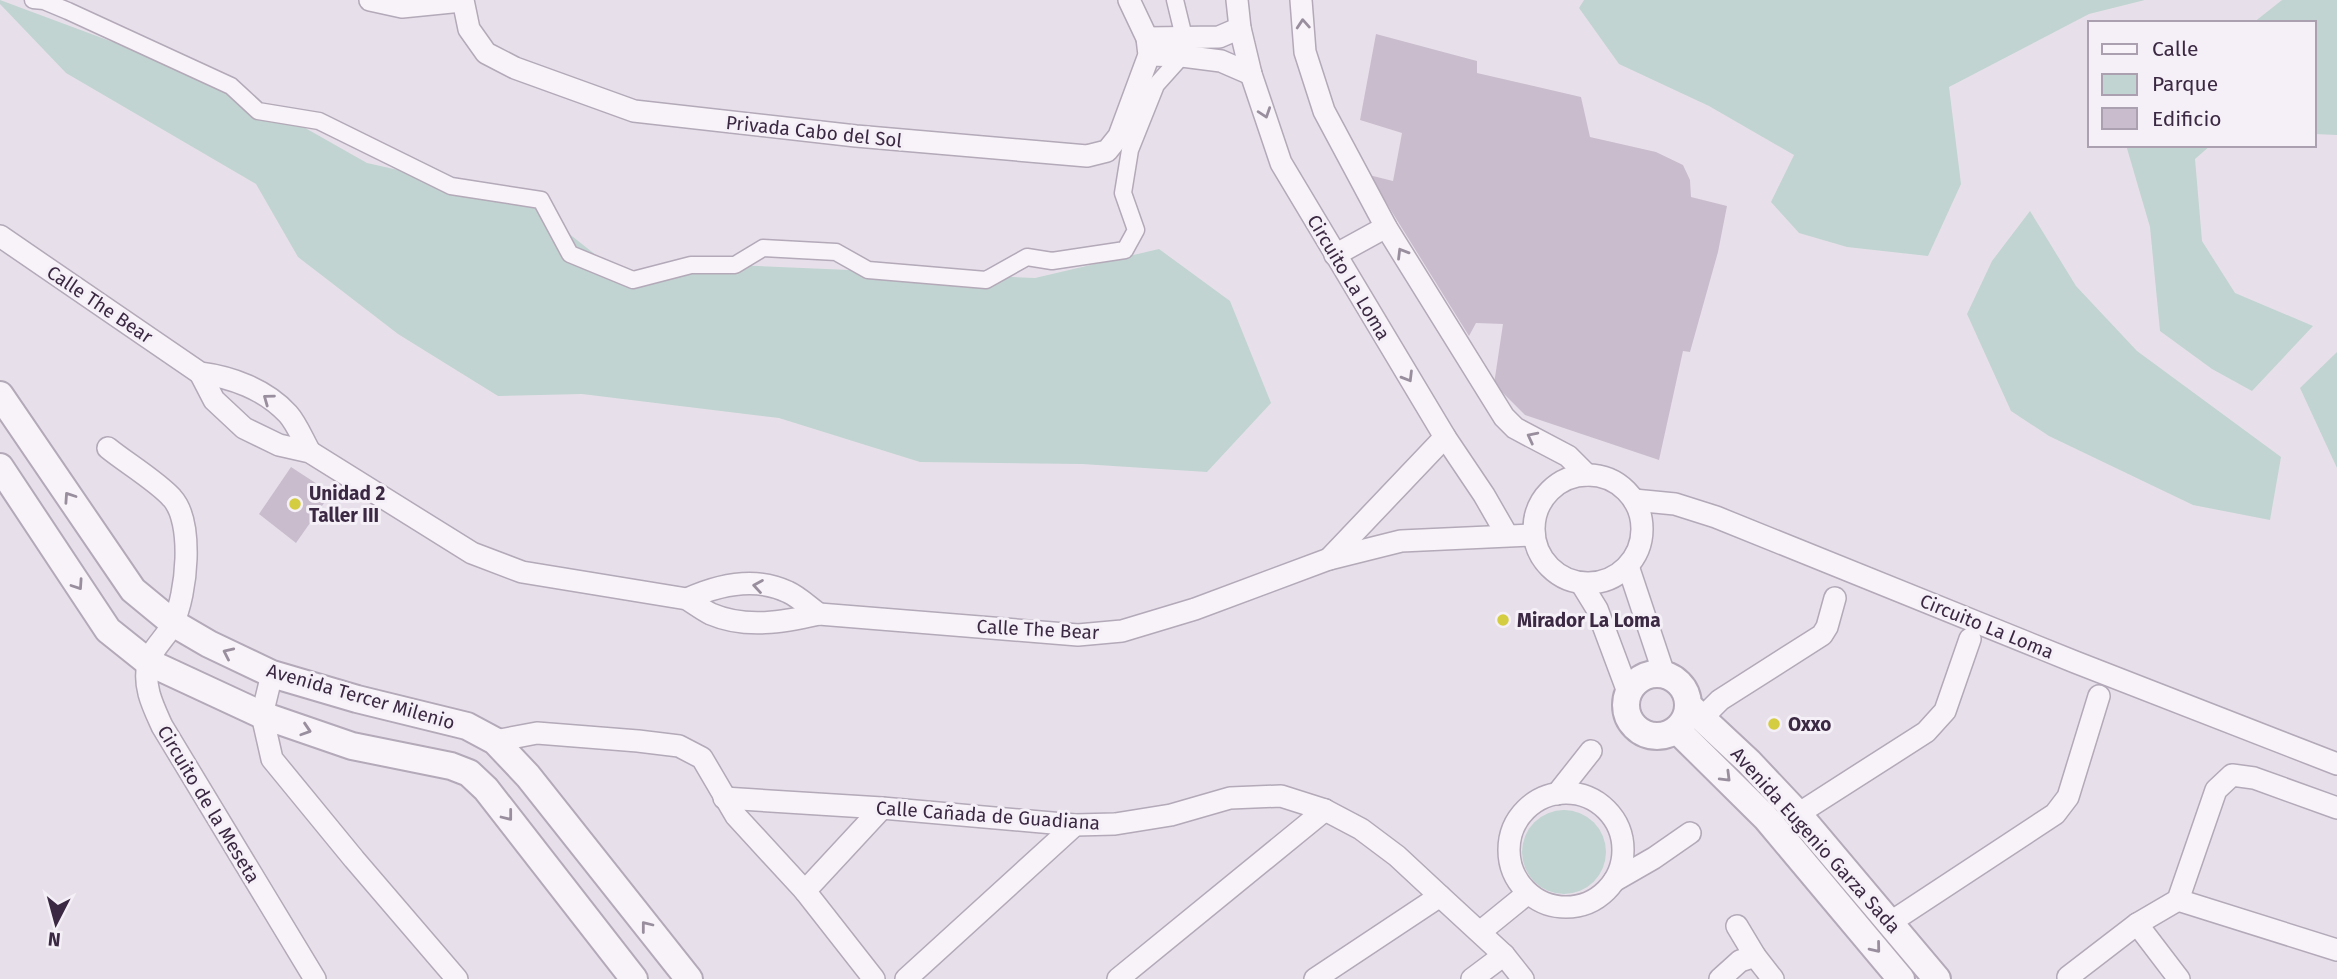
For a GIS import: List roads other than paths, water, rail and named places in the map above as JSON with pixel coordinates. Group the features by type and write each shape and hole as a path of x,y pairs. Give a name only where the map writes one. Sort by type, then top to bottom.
{"street":[{"path":"33,0 44,1 68,11 231,86 258,111 319,121 451,186 541,200 570,254 633,280 691,265 735,265 763,248 836,253 868,270 986,281 1027,257 1052,261 1125,250 1136,230 1124,193 1130,150 1156,85 1183,47 1175,0"},
{"path":"370,0 402,6 463,1"},
{"path":"1129,0 1148,46 1183,47 1240,28"},
{"name":"Circuito La Loma","path":"1237,0 1240,28 1251,74 1282,163 1445,437 1507,535"},
{"path":"1301,0 1305,52 1324,111 1386,227 1504,417 1515,428 1568,456 1587,475"},
{"name":"Privada Cabo del Sol","path":"463,1 469,29 486,53 515,68 634,111 1021,152 1087,156 1107,151 1119,136 1148,46"},
{"path":"1183,47 1251,74"},
{"path":"1335,255 1386,227"},
{"name":"Calle The Bear","path":"0,236 200,373 230,377 265,396 288,414 310,452"},
{"name":"Calle The Bear","path":"200,373 214,400 243,428 279,445 310,452 472,553 522,572 687,599 711,614 749,623 784,622 819,614 1078,635 1122,631 1195,609 1329,559 1401,541 1534,535"},
{"name":"Avenida Tercer Milenio","path":"0,395 133,590 173,624 272,674 357,699 467,726 495,741 528,776 689,979"},
{"name":"Calle The Bear","path":"1329,559 1445,437"},
{"path":"107,448 172,497 181,511 186,529 183,590 173,624 148,662"},
{"path":"0,467 108,630 148,662 262,715 352,746 451,766 469,774 486,789 635,979"},
{"path":"1587,475 1610,480 1622,487 1634,500 1641,517 1642,534 1638,552 1628,566 1607,580 1581,583 1564,578 1549,567 1539,552 1534,535 1536,513 1547,493 1565,480 1587,475"},
{"name":"Circuito La Loma","path":"1634,500 1675,503 1716,517 2337,764"},
{"path":"1628,566 1664,674"},
{"name":"Calle The Bear","path":"687,599 715,587 752,583 787,592 819,614"},
{"path":"1581,583 1597,609 1628,692"},
{"path":"1696,711 1677,680 1664,674 1642,677 1634,683 1628,692 1625,706 1628,720 1638,730 1650,736 1664,736 1677,730 1696,711 1720,700 1822,635 1828,627 1835,598"},
{"path":"1798,814 1926,732 1945,711 1970,639"},
{"name":"Circuito de la Meseta","path":"148,662 149,698 162,726 315,979"},
{"path":"272,674 262,715 272,759 457,979"},
{"path":"1891,922 2055,814 2068,797 2099,696"},
{"name":"Avenida Eugenio Garza Sada","path":"1696,711 1798,814 1813,853 1901,979"},
{"name":"Avenida Eugenio Garza Sada","path":"1677,730 1891,922 1937,979"},
{"path":"495,741 537,733 638,741 679,746 702,758 736,816 805,891 874,979"},
{"path":"1557,794 1591,751"},
{"path":"2068,978 2137,924 2179,900 2216,790 2232,775 2254,778 2337,808"},
{"path":"1614,881 1622,863 1623,843 1618,826 1607,811 1593,800 1575,794 1557,794 1539,800 1524,811 1514,826 1509,844 1510,862 1516,879 1528,893 1545,903 1564,907 1584,905 1601,895 1614,881 1690,833"},
{"name":"Calle Cañada de Guadiana","path":"724,798 882,808 1075,825 1115,824 1171,815 1230,798 1281,796 1325,810 1361,829 1396,856 1480,932 1524,979"},
{"path":"805,891 882,808"},
{"path":"1118,979 1325,810"},
{"path":"906,979 1075,825"},
{"path":"1480,932 1528,893"},
{"path":"1315,979 1440,896"},
{"path":"2179,900 2337,950"},
{"path":"2137,924 2179,979"},
{"path":"1737,926 1766,972"},
{"path":"1472,979 1504,956"},
{"path":"1720,979 1740,961 1766,972"}],"place":[{"name":"Unidad 2 Taller III","path":"295,504"},
{"name":"Mirador La Loma","path":"1503,620"},
{"name":"Oxxo","path":"1774,724"}]}
